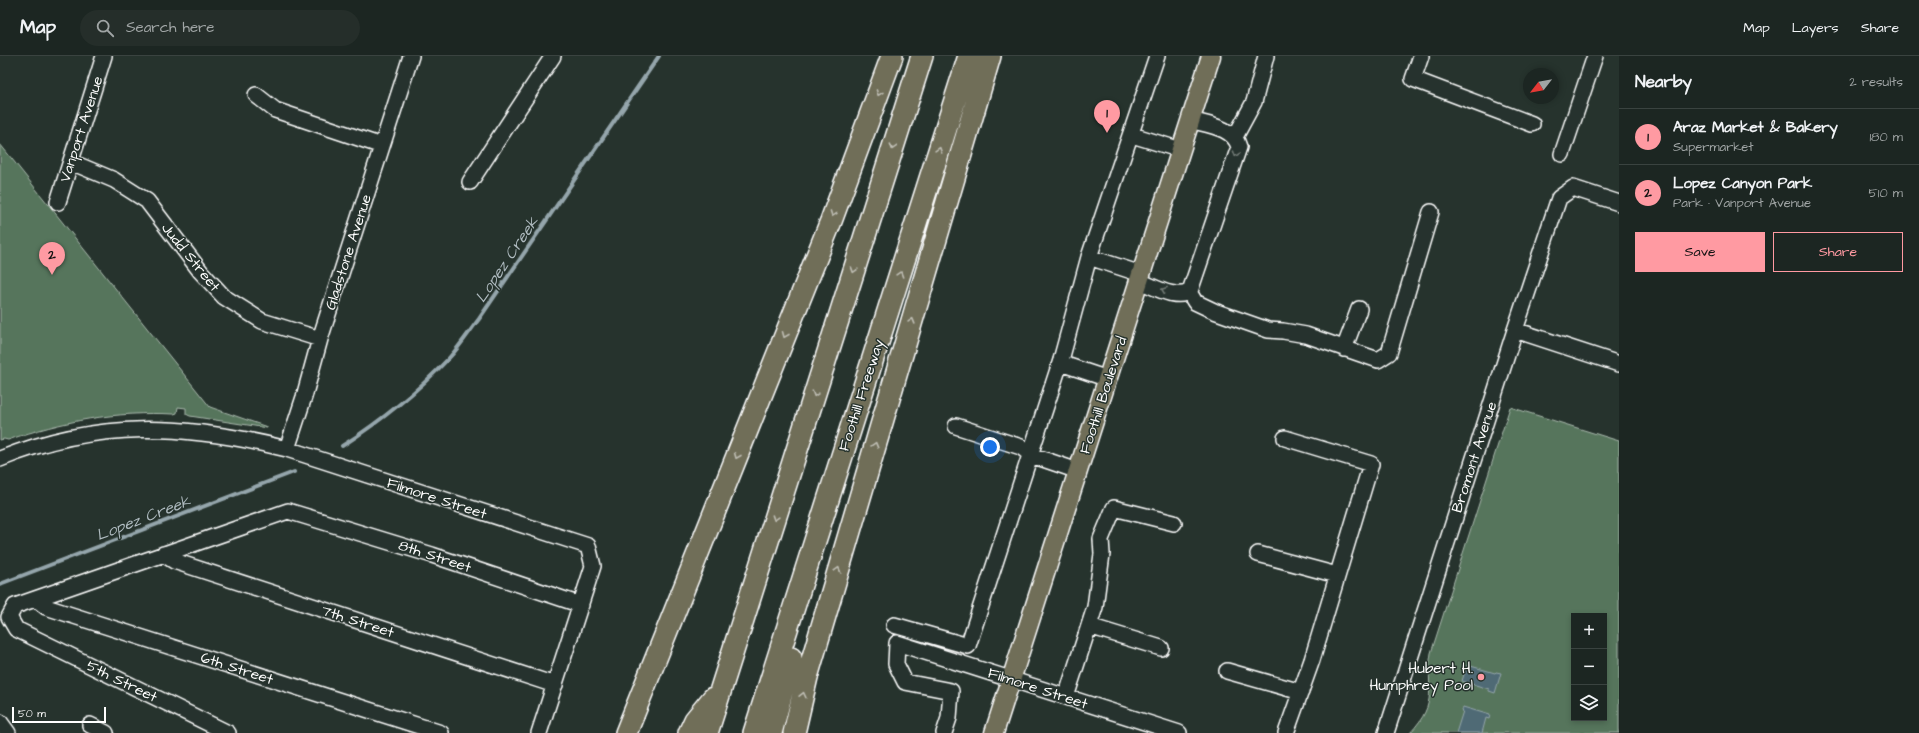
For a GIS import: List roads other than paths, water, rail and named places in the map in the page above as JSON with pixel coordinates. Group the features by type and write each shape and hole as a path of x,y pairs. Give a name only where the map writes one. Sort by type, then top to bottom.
{"highway":[{"path":"626,733 831,221 892,56"},
{"path":"707,733 922,56"},
{"name":"Foothill Freeway","path":"754,733 969,56"},
{"path":"794,733 807,677 990,56"},
{"path":"771,733 850,431"},
{"path":"689,733 695,720 721,688"}],"main road":[{"name":"Foothill Boulevard","path":"994,733 1211,56"}],"street":[{"name":"Vanport Avenue","path":"58,202 104,56"},
{"name":"Gladstone Avenue","path":"287,449 304,397 320,340 411,56"},
{"path":"470,182 553,56"},
{"path":"894,625 968,646 1060,363 1089,257 1132,135 1157,56"},
{"path":"1235,137 1254,102 1266,56"},
{"path":"1421,56 1413,79 1532,124"},
{"path":"1562,154 1595,56"},
{"path":"256,95 275,110 382,146"},
{"path":"1190,120 1230,132 1235,137 1239,146 1189,292 1195,302 1214,311 1268,330 1306,335 1378,360 1389,353 1431,212"},
{"path":"1132,135 1181,150"},
{"name":"Judd Street","path":"71,162 114,180 147,201 201,272 224,297 262,321 320,340"},
{"name":"Bromont Avenue","path":"1386,733 1514,330 1559,198 1572,188 1619,203"},
{"path":"1089,257 1140,277 1176,294 1186,294 1189,292"},
{"path":"1344,349 1359,309"},
{"path":"1514,330 1619,364"},
{"path":"1060,363 1108,379"},
{"path":"956,426 1021,447 1031,454 1078,471"},
{"name":"Filmore Street","path":"0,460 64,438 99,431 161,429 263,443 287,449 588,546 593,566 581,605"},
{"path":"1285,438 1371,464 1301,692 1286,733"},
{"path":"1066,697 1095,608 1102,554 1101,539 1114,508 1174,523"},
{"name":"8th Street","path":"162,554 288,511 432,555 581,605"},
{"path":"36,599 162,554"},
{"name":"7th Street","path":"162,554 174,561 555,685"},
{"path":"1258,554 1337,575"},
{"name":"5th Street","path":"36,599 15,606 10,616 16,629 228,733"},
{"name":"6th Street","path":"36,599 46,607 441,733"},
{"path":"539,733 581,605"},
{"path":"1088,626 1161,648"},
{"name":"Filmore Street","path":"944,733 949,718 951,691 905,682 896,664 897,643 1179,733"},
{"path":"1227,671 1301,692"},
{"path":"0,722 8,733"},
{"path":"90,725 106,733"}],"water":[{"name":"Hubert H. Humphrey Pool","path":"1467,665 1495,673 1501,673 1495,693 1489,691 1489,689 1462,681"},
{"path":"1463,707 1490,715 1489,719 1486,718 1482,733 1456,733"}],"waterway":[{"name":"Lopez Creek","path":"342,446 385,416 437,371 457,349 659,56"},
{"name":"Lopez Creek","path":"0,584 294,472"}],"place":[{"name":"Araz Market & Bakery","path":"1107,133"},
{"name":"Lopez Canyon Park","path":"52,275"},
{"name":"Hubert H. Humphrey Pool","path":"1481,677"}]}
